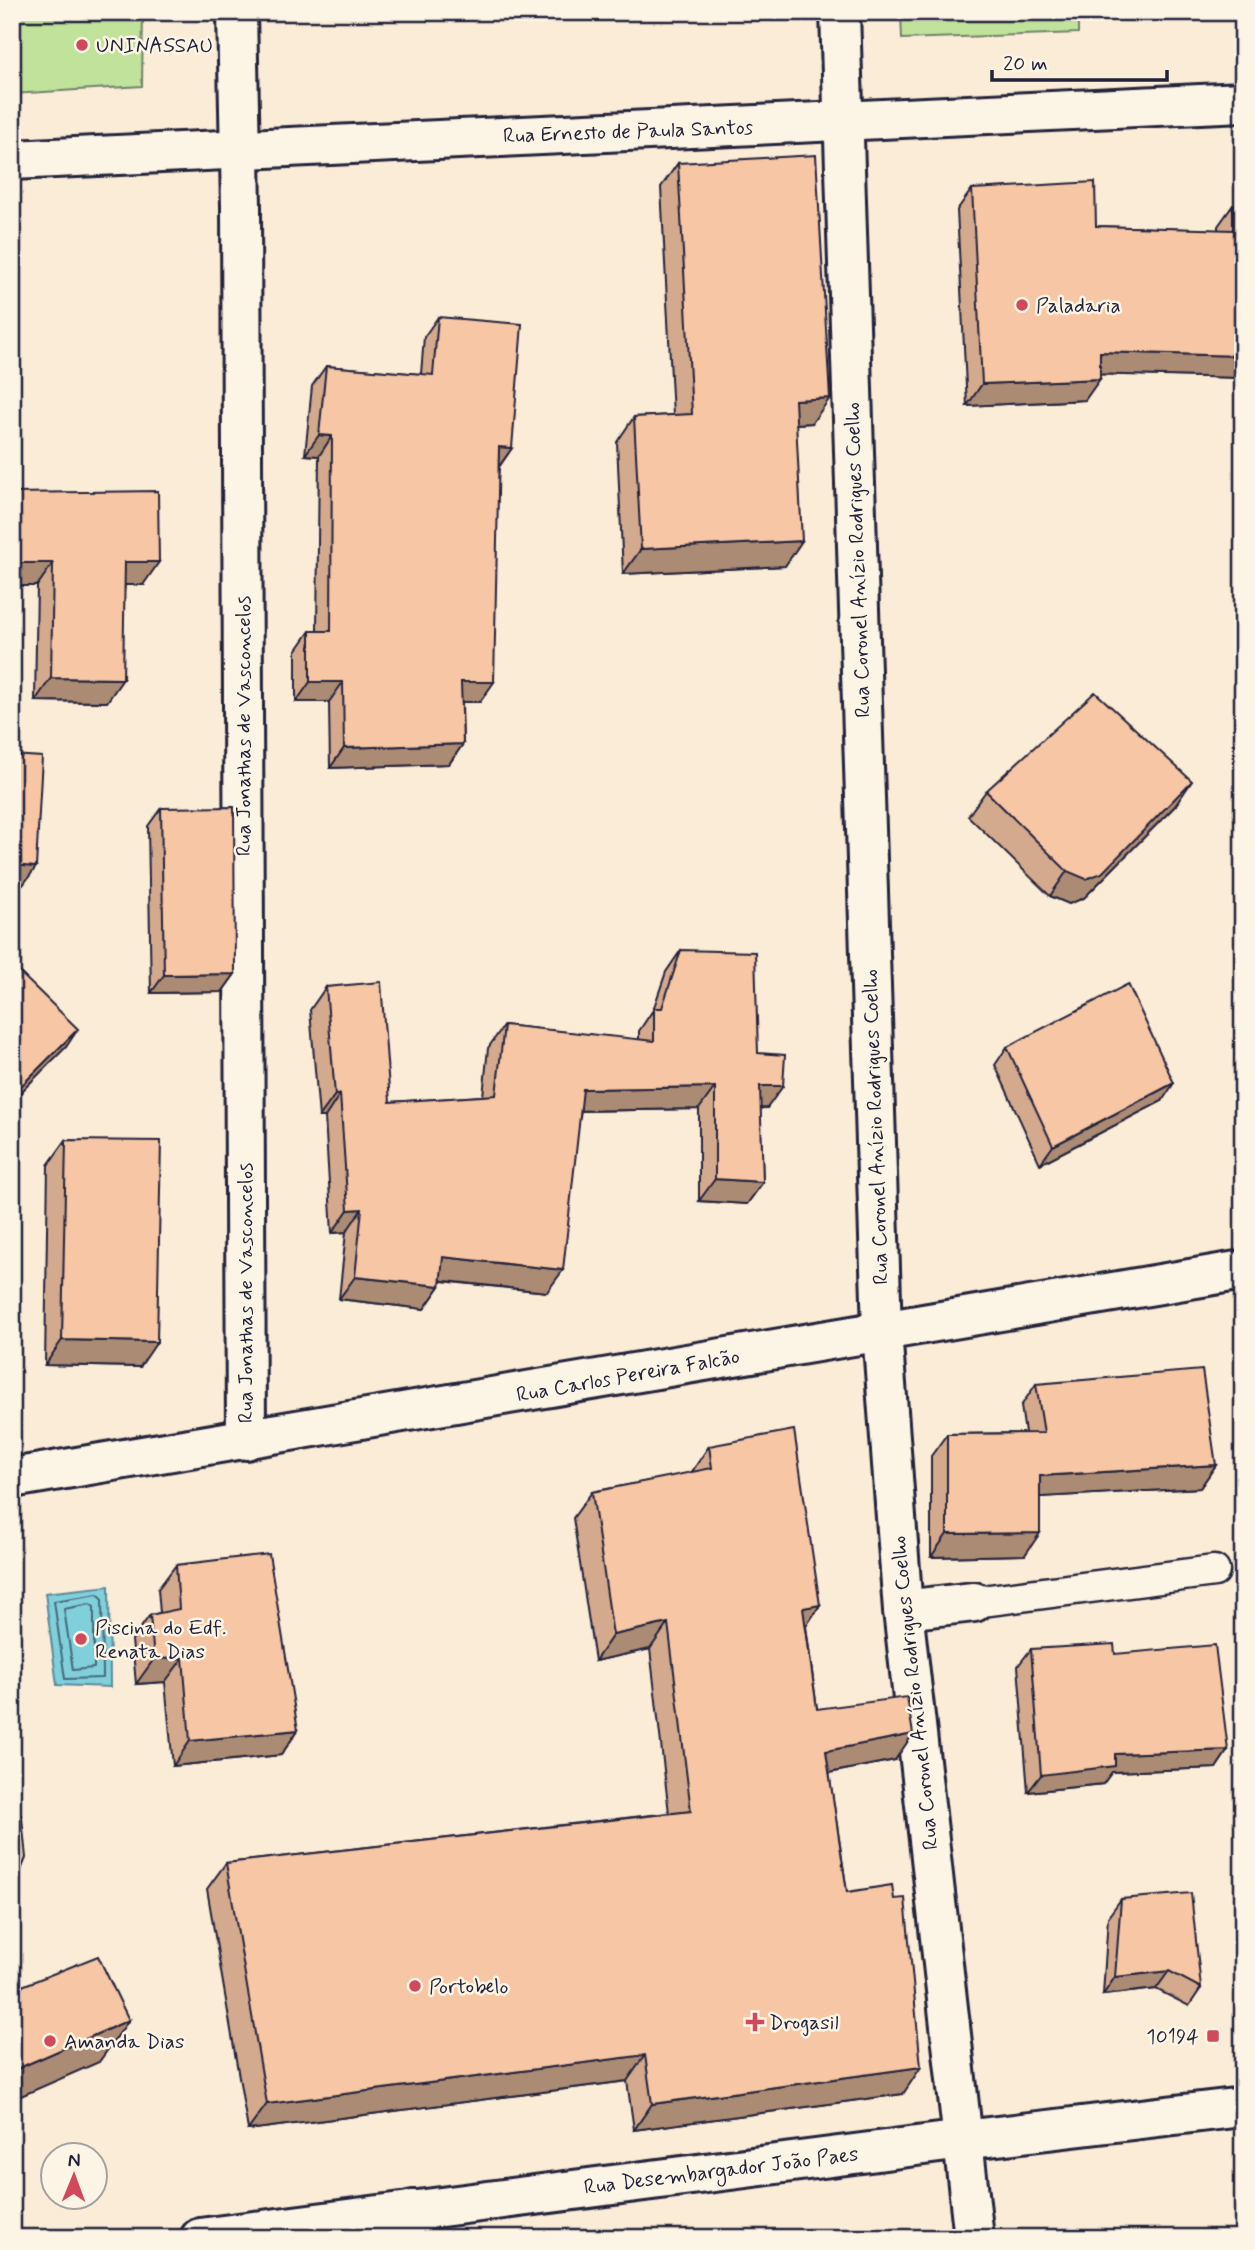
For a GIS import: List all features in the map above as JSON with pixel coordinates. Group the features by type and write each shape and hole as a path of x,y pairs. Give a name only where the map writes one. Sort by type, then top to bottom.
{"street":[{"name":"Rua Jonathas de Vasconcelos","path":"237,12 246,1440"},
{"name":"Rua Coronel Anízio Rodrigues Coelho","path":"840,12 882,1331 903,1610 974,2238"},
{"name":"Rua Ernesto de Paula Santos","path":"12,160 1243,102"},
{"name":"Rua Carlos Pereira Falcão","path":"12,1478 1243,1269"},
{"path":"903,1610 974,1602"},
{"name":"Rua Desembargador João Paes","path":"200,2238 414,2224 964,2140 1243,2108"}],"lane":[{"path":"974,1602 1214,1571"}],"green space":[{"name":"UNINASSAU","path":"12,12 143,12 142,86 12,94"},
{"path":"901,12 1078,12 1078,33 902,39"}],"water":[{"name":"Piscina do Edf. Renata Dias","path":"109,1586 110,1687 57,1685 45,1593"}],"building":[{"path":"816,155 830,398 795,400 802,541 641,549 634,417 692,414 678,163"},
{"path":"1095,182 1096,226 1233,230 1233,205 1243,205 1243,356 1100,352 1100,379 982,384 972,189"},
{"path":"438,317 522,324 512,448 499,447 494,682 461,682 463,744 344,748 343,682 310,682 310,631 331,631 332,436 319,435 326,366 433,375"},
{"path":"158,491 159,562 125,562 123,679 51,678 53,563 12,563 12,493"},
{"path":"1095,692 1192,781 1102,873 1086,879 1067,871 986,791"},
{"path":"12,755 42,757 36,867 12,865"},
{"path":"234,807 235,974 164,975 161,808"},
{"path":"681,950 755,952 758,1053 785,1055 783,1086 760,1086 763,1182 715,1179 715,1087 583,1089 563,1270 443,1257 440,1286 355,1277 362,1209 348,1210 340,1094 335,1095 326,987 381,982 390,1102 496,1095 504,1025 654,1041 654,1008 662,1008"},
{"path":"12,965 78,1029 12,1095"},
{"path":"1128,984 1174,1083 1053,1146 1007,1047"},
{"path":"66,1140 161,1141 157,1342 62,1340"},
{"path":"1202,1370 1216,1465 1040,1476 1040,1533 947,1534 947,1434 1044,1433 1036,1384"},
{"path":"794,1430 820,1605 803,1608 817,1709 907,1697 913,1734 826,1751 847,1892 892,1885 894,1899 905,1898 921,2067 652,2104 645,2055 267,2104 226,1863 691,1811 668,1623 613,1635 592,1492 712,1468 709,1446"},
{"path":"269,1554 298,1730 190,1741 183,1658 154,1659 150,1615 179,1609 176,1565"},
{"path":"1114,1644 1115,1654 1215,1645 1228,1750 1115,1754 1115,1766 1041,1775 1031,1649"},
{"path":"12,1801 22,1817 26,1858 12,1892"},
{"path":"1191,1893 1201,1988 1169,1971 1115,1977 1121,1899"},
{"path":"98,1956 129,2020 12,2071 12,1990"}],"place":[{"name":"UNINASSAU","path":"82,45"},
{"name":"Paladaria","path":"1022,305"},
{"name":"Piscina do Edf. Renata Dias","path":"81,1639"},
{"name":"Portobelo","path":"415,1986"},
{"name":"Drogasil","path":"755,2022"},
{"name":"10194","path":"1213,2036"},
{"name":"Amanda Dias","path":"50,2041"}]}
